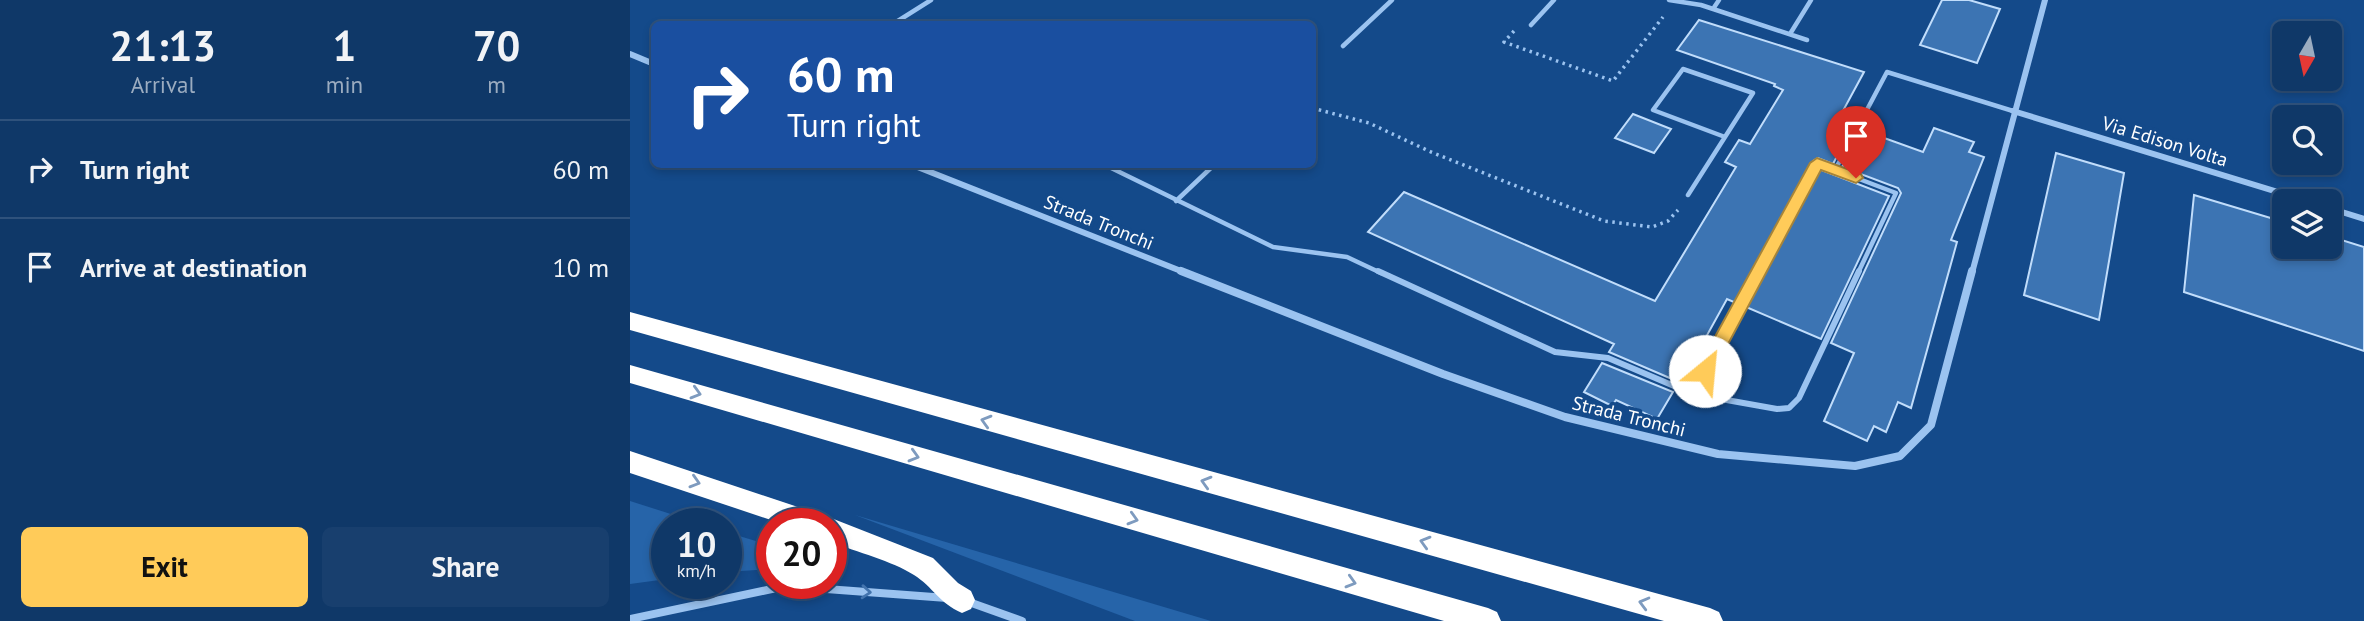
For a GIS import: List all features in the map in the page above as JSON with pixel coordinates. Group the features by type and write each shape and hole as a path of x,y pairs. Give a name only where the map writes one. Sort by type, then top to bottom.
{"highway":[{"path":"630,321 1710,621"},
{"path":"630,374 1488,621"},
{"path":"630,462 771,508"},
{"path":"847,537 924,568 962,600"}],"street":[{"name":"Strada Tronchi","path":"920,168 1443,374 1566,417 1718,454 1855,466 1900,456 1931,425 2013,111 2045,0"},
{"path":"630,54 651,63"},
{"name":"Via Edison Volta","path":"2013,111 2272,190"},
{"path":"2342,212 2364,219"},
{"path":"630,619 786,586 962,600 1022,621"}],"lane":[{"path":"898,21 931,0"},
{"path":"1343,46 1392,0"},
{"path":"1531,25 1553,0"},
{"path":"1669,0 1713,9 1807,40"},
{"path":"1713,9 1719,0"},
{"path":"1790,34 1811,0"},
{"path":"1688,195 1725,137 1753,93 1683,69 1653,110 1725,137"},
{"path":"1835,170 1887,72 2013,111"},
{"path":"1111,168 1273,247 1347,257 1545,348 1568,355 1608,358 1693,394 1777,409 1789,408 1799,398 1896,193 1817,163 1693,394"},
{"path":"1176,201 1211,168"}],"path":[{"path":"1514,31 1504,42 1613,81 1675,2"},
{"path":"1316,109 1369,123 1440,156 1618,224 1641,227 1661,225 1674,215 1688,195"}],"shaded area":[{"path":"630,501 652,508 651,581 630,584"},
{"path":"855,515 1211,621 1135,621"},
{"path":"742,537 756,541 756,570 742,571"}],"building":[{"path":"1942,0 1969,0 2000,9 1977,63 1920,45"},
{"path":"1699,20 1864,72 1838,120 1852,127 1833,164 1818,158 1813,161 1736,303 1727,299 1679,382 1609,352 1614,344 1368,232 1404,192 1655,301 1736,167 1725,162 1739,140 1750,144 1783,90 1774,86 1775,84 1677,50"},
{"path":"1633,114 1671,129 1654,153 1615,138"},
{"path":"1934,128 1974,142 1969,152 1984,157 1951,240 1957,242 1911,408 1898,402 1886,432 1874,426 1867,441 1824,421 1854,353 1831,343 1901,193 1898,188 1842,167 1862,130 1923,152"},
{"path":"2056,153 2124,173 2099,320 2024,295"},
{"path":"1819,169 1889,196 1821,339 1746,307"},
{"path":"2194,195 2272,218 2272,259 2342,259 2342,240 2364,247 2364,351 2184,292"},
{"path":"1602,363 1673,392 1657,419 1616,400 1612,406 1584,392"}],"route":[{"path":"1705,371 1817,163 1856,178"}]}
